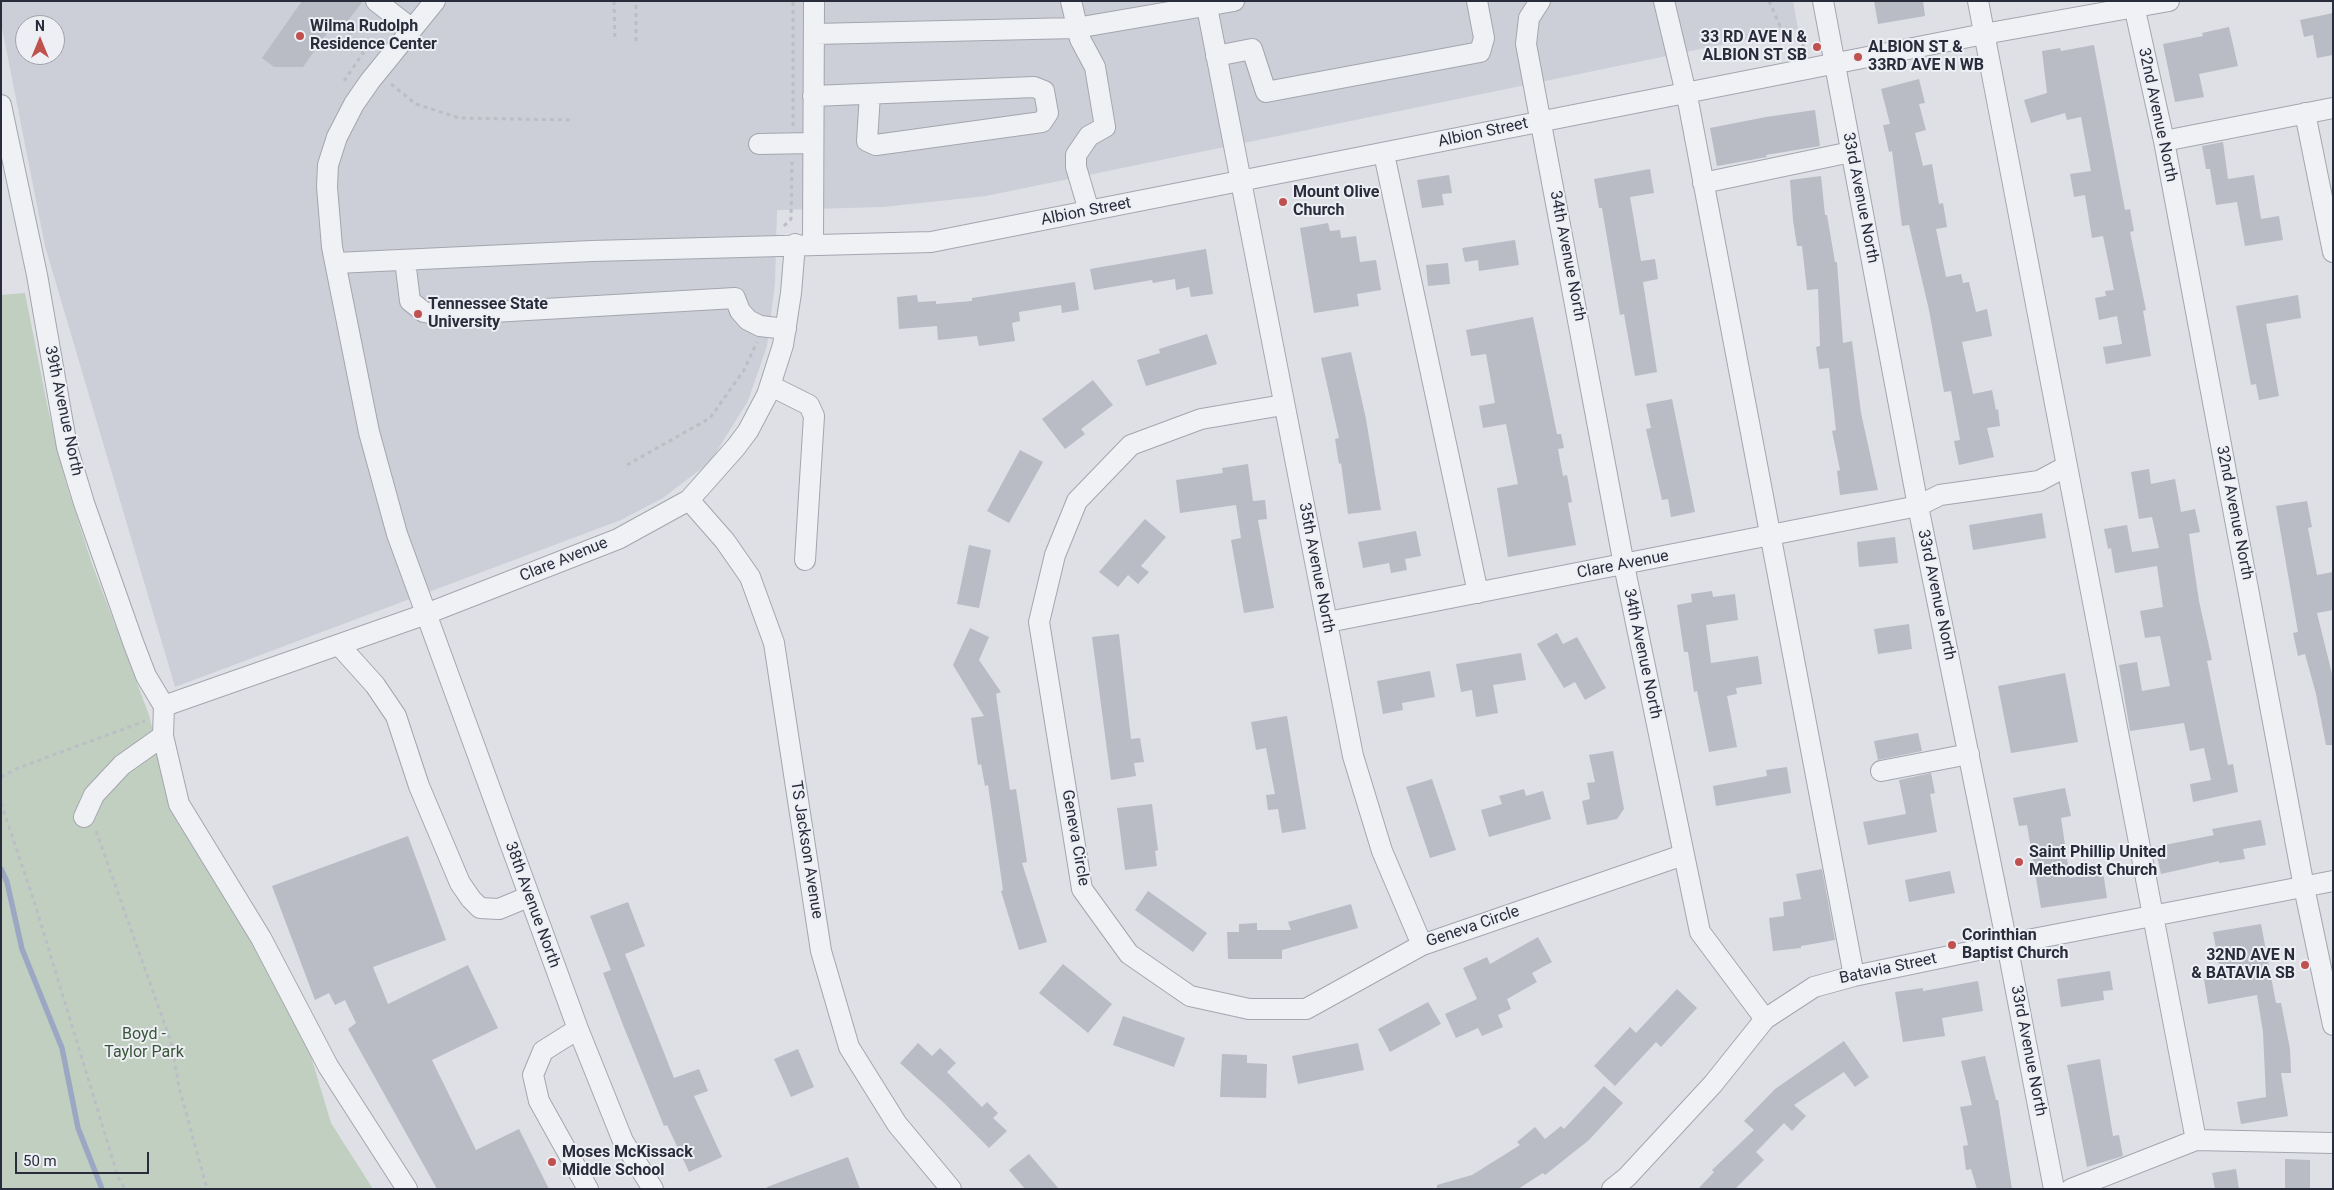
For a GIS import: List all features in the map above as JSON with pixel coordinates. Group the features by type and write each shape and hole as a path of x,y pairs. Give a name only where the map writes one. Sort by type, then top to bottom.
{"street":[{"path":"376,1 412,30"},
{"name":"38th Avenue North","path":"435,1 378,72 344,121 328,165 328,211 336,263 369,432 397,534 528,897 578,1029 623,1141 653,1189"},
{"name":"Clare Avenue","path":"84,817 94,795 164,720 339,645 426,614 618,539 689,500 748,431 770,386 786,329 804,244 813,143 814,1"},
{"path":"1071,1 1076,28 1095,67 1105,127 1089,136 1076,155 1076,167 1089,211"},
{"path":"814,34 1076,28 1234,1"},
{"path":"1216,56 1252,49 1266,92 1480,52 1484,38 1477,1"},
{"name":"34th Avenue North","path":"1540,1 1528,18 1526,44 1624,565 1700,932 1765,1019"},
{"path":"1664,1 1704,182 1854,976"},
{"name":"33rd Avenue North","path":"1823,1 1918,506 2007,944 2054,1189"},
{"path":"1978,1 2196,1140"},
{"name":"Albion Street","path":"336,263 804,244 930,242 1384,154 2134,4 2169,1"},
{"name":"32nd Avenue North","path":"2134,4 2164,141 2304,887 2333,1025"},
{"name":"35th Avenue North","path":"1207,7 1353,756 1382,851 1422,945"},
{"path":"813,96 1034,86 1044,91 1048,113 1042,122 876,145 867,141 870,94"},
{"name":"39th Avenue North","path":"1,105 37,275 68,447 133,642 164,720 179,804 260,938 328,1066 407,1189"},
{"path":"2164,141 2333,108"},
{"path":"2305,113 2333,252"},
{"path":"759,144 813,143"},
{"path":"1704,182 1851,152"},
{"path":"1384,154 1478,593"},
{"path":"405,260 410,301 424,312 441,315 735,298 740,311 748,320 760,326 786,329"},
{"path":"770,386 809,404 814,416 805,560"},
{"name":"Geneva Circle","path":"1283,404 1202,418 1131,445 1077,500 1055,555 1039,622 1082,889 1129,954 1190,996 1249,1009 1306,1009 1422,945 1683,854"},
{"name":"Clare Avenue","path":"1328,622 1918,506 1940,495 2040,481 2067,466"},
{"name":"TS Jackson Avenue","path":"689,500 725,541 750,577 774,643 821,951 849,1047 897,1124 951,1189"},
{"path":"339,645 375,685 396,716 419,786 460,883 471,899 480,908 499,909 528,897"},
{"path":"1881,771 1969,754"},
{"name":"Batavia Street","path":"1612,1189 1627,1177 1713,1084 1765,1019 1814,987 1854,976 2007,944 2333,881"},
{"path":"578,1029 542,1051 533,1075 539,1101 588,1189"},
{"path":"2071,1189 2196,1140 2333,1143"}],"path":[{"path":"614,1 615,41"},
{"path":"636,1 636,41"},
{"path":"784,226 791,219 792,210 793,1"},
{"path":"1769,1 1780,26 1811,53"},
{"path":"345,24 363,53 378,72 393,87 416,104 459,118 571,120"},
{"path":"344,81 363,53"},
{"path":"627,465 710,418 744,370 753,348 758,342 764,343"},
{"path":"1,777 18,768 146,720 164,720"},
{"path":"1,803 34,901 118,1177 125,1189"},
{"path":"84,817 97,832 171,1042 179,1087 206,1189"}],"shaded area":[{"name":"Tennessee State University","path":"1,1 1793,1 1798,29 986,196 883,207 777,210 775,283 767,346 748,401 710,462 663,498 621,520 175,687 45,246 1,23"}],"green space":[{"name":"Boyd - Taylor Park","path":"25,293 48,409 66,483 92,564 149,715 170,801 180,825 235,908 307,1043 331,1123 373,1189 1,1189 1,295"}],"building":[{"name":"Wilma Rudolph Residence Center","path":"302,1 363,1 343,27 337,19 303,67 274,67 262,58"},
{"path":"1874,1 1923,1 1925,16 1878,24"},
{"path":"2333,13 2333,55 2317,58 2313,35 2304,37 2300,20"},
{"path":"2229,27 2238,66 2199,74 2204,97 2175,102 2163,44 2203,36 2202,33"},
{"path":"2094,45 2125,210 2130,209 2134,231 2130,232 2146,310 2143,311 2151,356 2106,364 2103,347 2122,344 2117,316 2099,320 2095,298 2106,296 2105,291 2114,290 2103,236 2092,238 2085,195 2074,197 2070,174 2091,171 2081,117 2067,120 2065,113 2031,123 2024,100 2047,93 2042,51 2060,48 2061,51"},
{"path":"1919,79 1925,103 1919,104 1926,130 1915,133 1923,166 1932,164 1939,204 1943,203 1947,227 1936,229 1946,277 1961,274 1963,283 1969,282 1976,312 1987,309 1992,336 1962,342 1973,394 1992,390 1996,410 1998,409 2000,426 1987,428 1994,457 1959,465 1954,441 1960,440 1951,391 1944,392 1929,310 1909,225 1902,226 1892,151 1889,152 1883,125 1890,124 1881,89"},
{"path":"1815,110 1820,146 1717,166 1710,128"},
{"path":"2223,142 2228,179 2254,175 2261,219 2279,216 2283,240 2245,246 2237,202 2216,205 2210,169 2206,169 2202,146"},
{"path":"1650,169 1654,193 1630,197 1641,261 1655,259 1658,279 1643,282 1657,372 1635,376 1624,314 1620,315 1602,208 1599,208 1594,179"},
{"path":"1449,175 1452,193 1442,194 1444,205 1422,208 1417,180"},
{"path":"1821,176 1825,215 1827,215 1835,262 1837,262 1843,343 1852,341 1861,413 1878,490 1840,495 1837,471 1840,470 1832,431 1836,430 1829,368 1819,369 1816,347 1820,346 1818,289 1807,290 1802,246 1797,246 1790,180"},
{"path":"1328,223 1330,231 1340,230 1341,238 1356,236 1360,262 1376,260 1381,290 1357,294 1359,306 1314,313 1300,228"},
{"path":"1515,240 1519,265 1479,271 1478,260 1465,262 1462,248"},
{"path":"1206,249 1213,294 1191,297 1189,287 1176,290 1175,279 1153,283 1152,280 1094,290 1090,269"},
{"path":"1448,263 1450,284 1428,286 1426,265"},
{"path":"1075,282 1079,310 1062,313 1061,305 1019,312 1020,321 1012,323 1015,341 979,346 977,336 938,340 937,326 899,329 897,297 917,295 918,302 936,301 936,304 972,301 972,298"},
{"path":"2298,295 2301,318 2266,324 2279,396 2259,400 2256,384 2251,385 2236,306"},
{"path":"1533,317 1557,434 1561,434 1564,448 1558,449 1563,476 1567,475 1572,502 1568,503 1576,545 1508,557 1497,488 1518,484 1506,424 1483,428 1479,406 1495,403 1486,354 1471,356 1466,330"},
{"path":"1207,334 1217,364 1146,386 1137,360 1160,353 1159,349"},
{"path":"1351,352 1366,419 1381,510 1348,514 1341,463 1339,464 1335,439 1339,438 1321,358"},
{"path":"1093,380 1113,405 1081,429 1085,434 1065,449 1042,419"},
{"path":"1672,399 1695,512 1671,517 1668,499 1662,500 1646,429 1651,428 1646,404"},
{"path":"1020,450 1043,462 1009,523 987,511"},
{"path":"1248,464 1253,501 1265,500 1267,519 1258,520 1274,608 1244,613 1231,540 1241,538 1236,505 1180,513 1176,480 1223,473 1222,468"},
{"path":"2149,469 2151,484 2175,479 2181,512 2195,509 2200,532 2189,534 2199,601 2212,660 2207,661 2228,765 2233,764 2238,792 2193,802 2190,784 2211,780 2204,748 2190,751 2184,723 2130,731 2119,665 2137,662 2142,691 2170,686 2160,636 2145,638 2140,611 2163,607 2157,566 2115,573 2111,548 2108,549 2104,529 2127,525 2132,552 2159,548 2152,517 2139,519 2131,472"},
{"path":"2307,501 2312,527 2308,528 2317,575 2333,572 2333,610 2317,613 2333,678 2333,745 2326,745 2316,694 2305,654 2298,656 2293,633 2298,632 2276,506"},
{"path":"2042,513 2046,538 1973,550 1969,525"},
{"path":"1145,519 1166,537 1141,566 1149,572 1138,584 1128,575 1118,587 1099,572"},
{"path":"1416,531 1421,556 1405,559 1407,570 1391,573 1389,563 1363,568 1358,542"},
{"path":"1895,537 1898,563 1859,567 1857,542"},
{"path":"969,545 991,550 979,608 957,604"},
{"path":"1712,591 1713,597 1735,594 1738,620 1706,625 1711,663 1758,656 1762,684 1736,688 1737,694 1727,696 1737,747 1709,752 1697,691 1694,692 1688,652 1684,652 1677,605 1692,602 1691,594"},
{"path":"1909,624 1912,649 1878,654 1874,629"},
{"path":"970,628 989,637 979,660 1001,692 996,694 1010,790 1016,789 1027,862 1022,863 1047,942 1019,950 1001,891 1003,890 988,785 985,786 981,764 978,765 971,718 984,716 953,665"},
{"path":"1557,633 1563,644 1577,637 1606,688 1585,700 1575,682 1564,688 1537,644"},
{"path":"1119,634 1131,739 1140,738 1144,762 1134,763 1136,776 1111,780 1092,637"},
{"path":"1521,653 1526,680 1493,685 1498,713 1476,717 1472,690 1461,692 1456,664"},
{"path":"1430,671 1435,697 1402,703 1403,710 1383,714 1377,681"},
{"path":"2065,673 2078,742 2011,753 1998,686"},
{"path":"1287,716 1306,829 1282,833 1278,809 1268,810 1266,795 1275,794 1266,748 1256,750 1251,722"},
{"path":"1918,733 1922,751 1878,760 1874,741"},
{"path":"1613,751 1624,809 1617,819 1587,825 1582,801 1590,799 1587,783 1595,782 1589,755"},
{"path":"1787,767 1791,793 1716,806 1713,786 1767,776 1766,770"},
{"path":"1931,773 1935,793 1930,794 1937,832 1868,845 1863,822 1906,814 1899,780"},
{"path":"1432,779 1456,850 1430,858 1406,787"},
{"path":"2065,788 2071,816 2061,818 2070,878 2103,872 2107,898 2041,908 2027,825 2019,826 2013,798"},
{"path":"1524,789 1526,796 1543,791 1551,819 1489,837 1481,810 1502,804 1499,796"},
{"path":"1152,804 1158,850 1155,851 1157,866 1125,870 1117,808"},
{"path":"2261,820 2266,845 2243,849 2245,859 2219,863 2219,861 2161,874 2155,847 2214,835 2212,829"},
{"path":"408,836 446,940 373,967 388,1004 468,965 498,1028 432,1060 476,1150 519,1129 549,1189 437,1189 348,1029 356,1023 345,1000 335,1005 329,993 315,1000 272,886"},
{"path":"1822,869 1835,940 1801,946 1801,948 1773,951 1769,918 1784,916 1783,902 1801,899 1796,874"},
{"path":"1950,871 1955,893 1909,902 1905,880"},
{"path":"1148,891 1207,933 1193,952 1135,910"},
{"path":"628,902 645,946 625,954 674,1078 699,1069 708,1091 694,1096 722,1157 689,1172 667,1125 664,1126 623,1025 603,973 611,970 590,916"},
{"path":"1351,904 1358,928 1282,950 1282,959 1228,959 1227,932 1239,932 1239,924 1257,923 1257,930 1291,930 1288,922"},
{"path":"2261,924 2276,1003 2281,1003 2290,1049 2291,1073 2281,1073 2288,1116 2241,1124 2237,1102 2266,1097 2263,1032 2257,995 2208,1004 2204,979 2221,976 2213,932"},
{"path":"1538,937 1552,962 1532,973 1537,982 1507,999 1511,1009 1498,1015 1503,1027 1482,1036 1478,1028 1456,1038 1445,1014 1477,999 1463,968 1487,957 1490,964"},
{"path":"1063,964 1112,1004 1088,1033 1039,993"},
{"path":"2110,971 2113,990 2103,991 2104,1000 2061,1007 2057,979"},
{"path":"1978,981 1983,1011 1942,1018 1945,1036 1903,1042 1895,992 1923,988 1923,991"},
{"path":"1677,989 1697,1008 1661,1047 1656,1042 1615,1086 1594,1066 1630,1027 1636,1033"},
{"path":"1428,1002 1441,1024 1390,1052 1378,1029"},
{"path":"1123,1016 1185,1038 1174,1067 1113,1045"},
{"path":"1844,1041 1869,1077 1855,1087 1844,1072 1794,1105 1806,1116 1792,1131 1784,1123 1756,1152 1764,1160 1735,1189 1698,1189 1714,1172 1712,1170 1754,1130 1744,1121 1775,1089"},
{"path":"918,1043 932,1056 940,1048 956,1063 947,1072 982,1107 987,1102 998,1113 993,1118 1007,1131 989,1148 900,1063"},
{"path":"1358,1043 1364,1070 1298,1084 1292,1056"},
{"path":"798,1049 814,1087 791,1097 774,1059"},
{"path":"1222,1054 1247,1055 1247,1063 1267,1064 1266,1098 1220,1097"},
{"path":"1985,1056 1996,1100 1998,1100 2012,1189 1977,1189 1971,1169 1966,1170 1963,1146 1968,1145 1960,1107 1972,1105 1961,1061"},
{"path":"2100,1059 2113,1136 2119,1135 2123,1156 2087,1167 2067,1065"},
{"path":"1604,1086 1623,1103 1589,1140 1545,1175 1543,1173 1518,1189 1437,1189 1437,1185 1472,1175 1520,1145 1517,1142 1535,1127 1545,1139 1561,1126 1564,1129"},
{"path":"1029,1154 1059,1189 1025,1189 1009,1170"},
{"path":"848,1157 860,1189 767,1189 767,1187"},
{"path":"2285,1159 2310,1160 2310,1189 2285,1189"},
{"path":"2236,1169 2239,1189 2215,1189 2212,1173"}],"waterway":[{"path":"1,869 7,882 22,949 62,1048 78,1128 102,1189"}],"place":[{"name":"Wilma Rudolph Residence Center","path":"300,36"},
{"name":"33 RD AVE N & ALBION ST SB","path":"1817,47"},
{"name":"ALBION ST & 33RD AVE N WB","path":"1858,57"},
{"name":"Mount Olive Church","path":"1283,202"},
{"name":"Tennessee State University","path":"418,314"},
{"name":"Saint Phillip United Methodist Church","path":"2019,862"},
{"name":"Corinthian Baptist Church","path":"1952,945"},
{"name":"32ND AVE N & BATAVIA SB","path":"2305,965"},
{"name":"Moses McKissack Middle School","path":"552,1162"}]}
